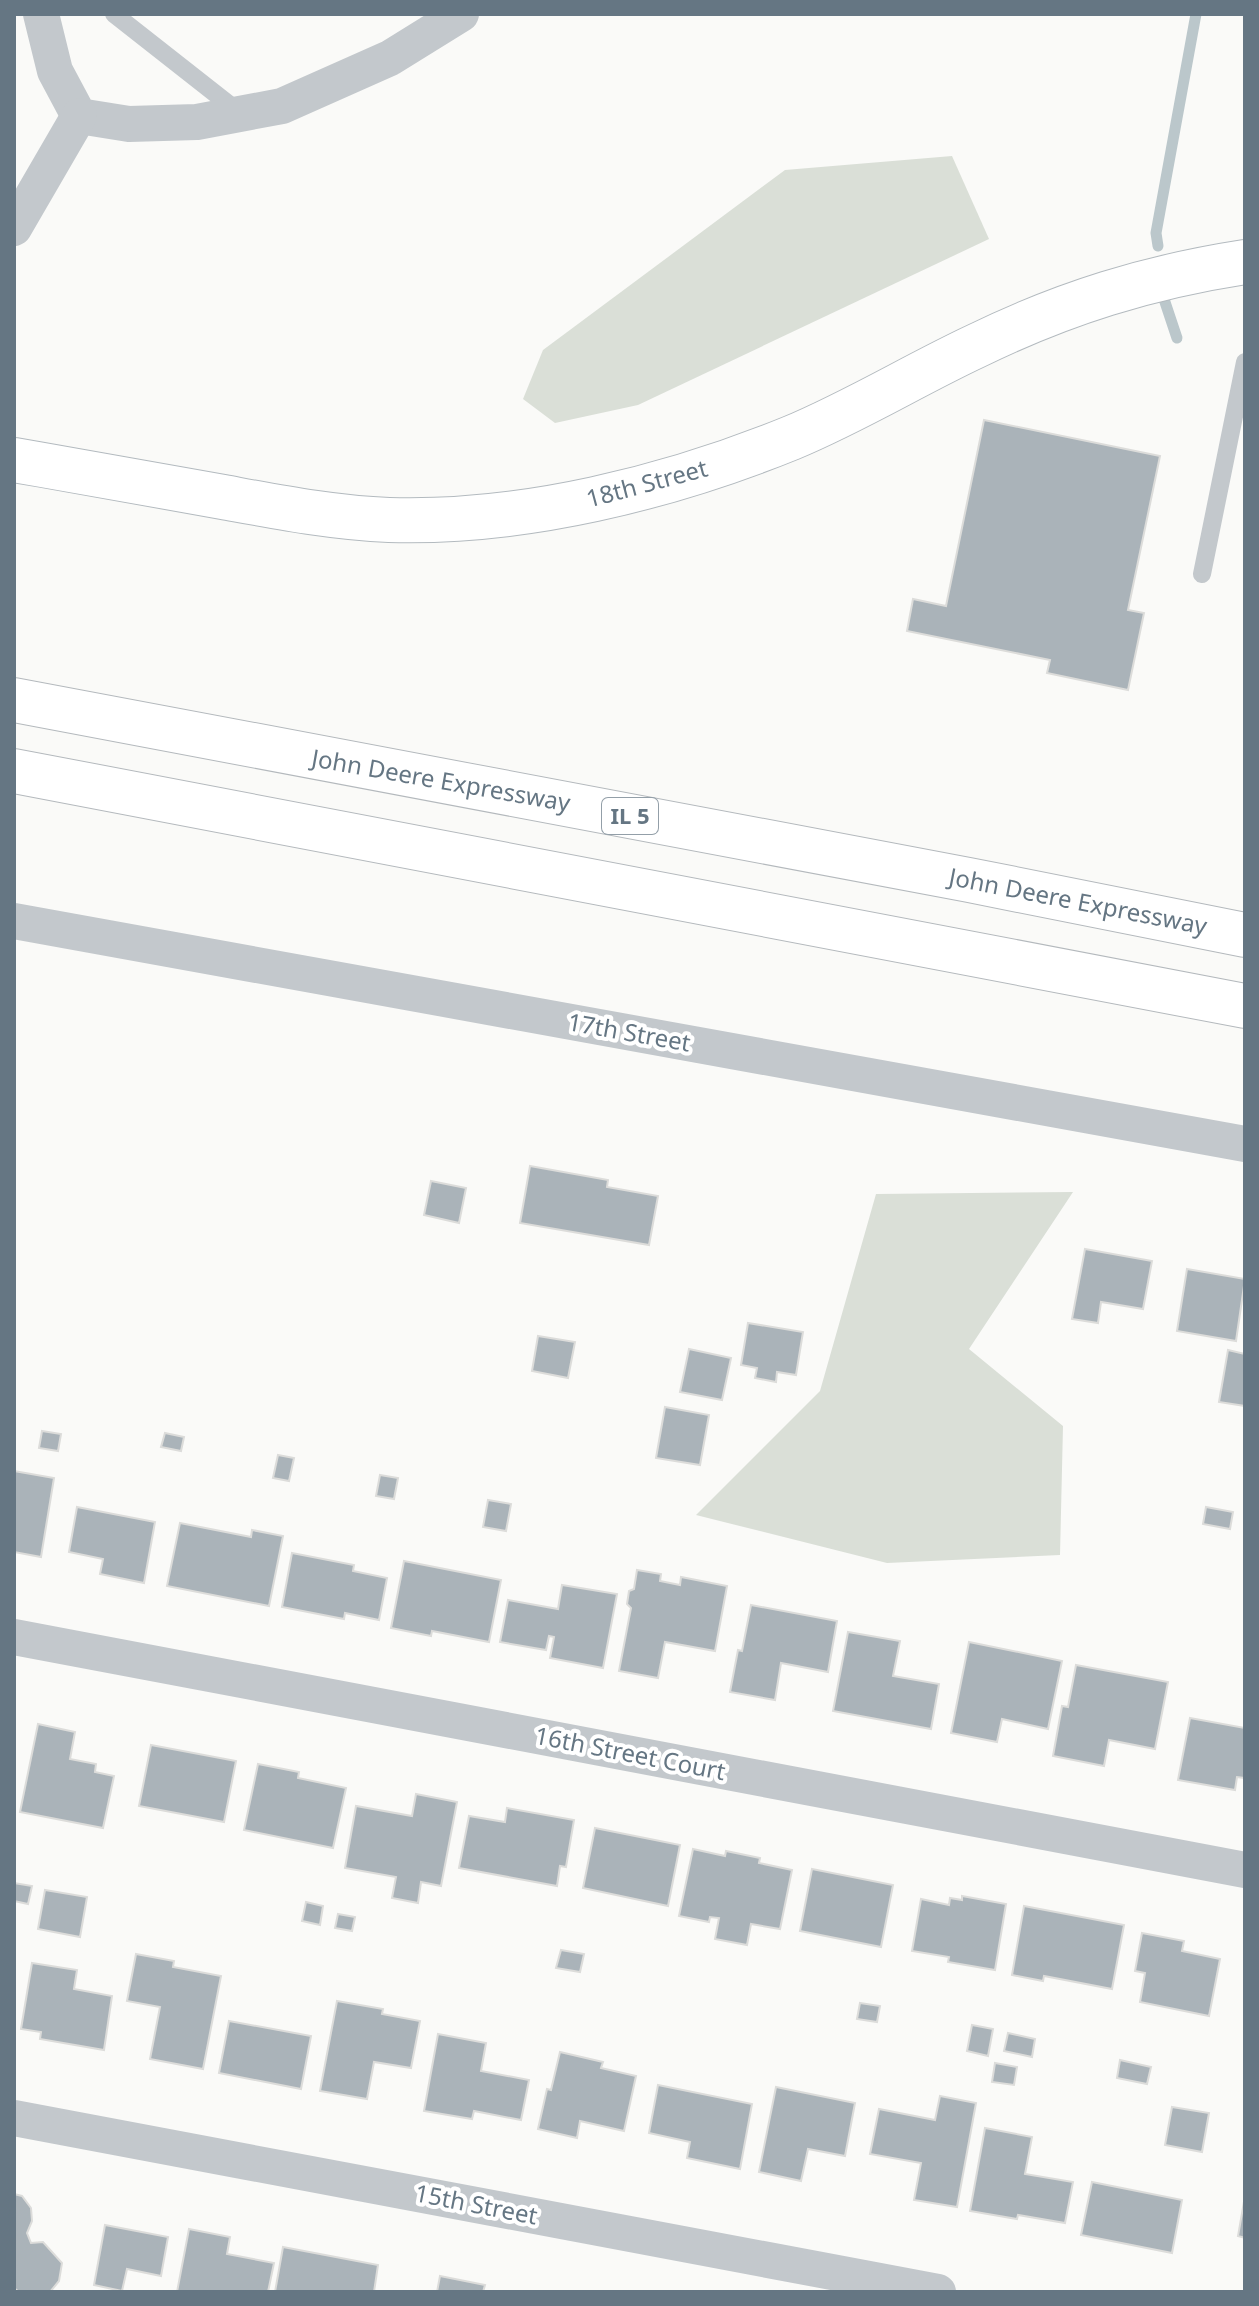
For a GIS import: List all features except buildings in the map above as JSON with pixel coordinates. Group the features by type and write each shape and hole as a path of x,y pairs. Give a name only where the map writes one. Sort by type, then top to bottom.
{"main road":[{"name":"18th Street","path":"14,460 282,508 389,520 478,516 578,503 716,466 794,437 978,345 1127,285 1245,262"},
{"name":"John Deere Expressway","path":"14,700 1245,935"},
{"path":"14,771 1245,1006"},
{"path":"930,946 1203,1026 1245,1033"}],"street":[{"path":"41,14 55,71 79,116"},
{"path":"79,116 143,124 197,122 282,106 390,58 461,14"},
{"path":"14,228 79,116"},
{"name":"17th Street","path":"14,921 1245,1144"},
{"name":"16th Street Court","path":"14,1637 1245,1870"},
{"name":"15th Street","path":"14,2118 938,2292"}],"lane":[{"path":"114,14 240,113"},
{"path":"1202,574 1245,362"}],"shaded area":[{"path":"952,156 989,239 638,405 555,423 523,399 543,350 785,170"},
{"path":"1073,1192 969,1349 1063,1426 1060,1555 887,1563 696,1515 820,1391 876,1194"}],"waterway":[{"path":"1158,246 1156,233 1196,14"},
{"path":"1165,302 1177,338"}]}
